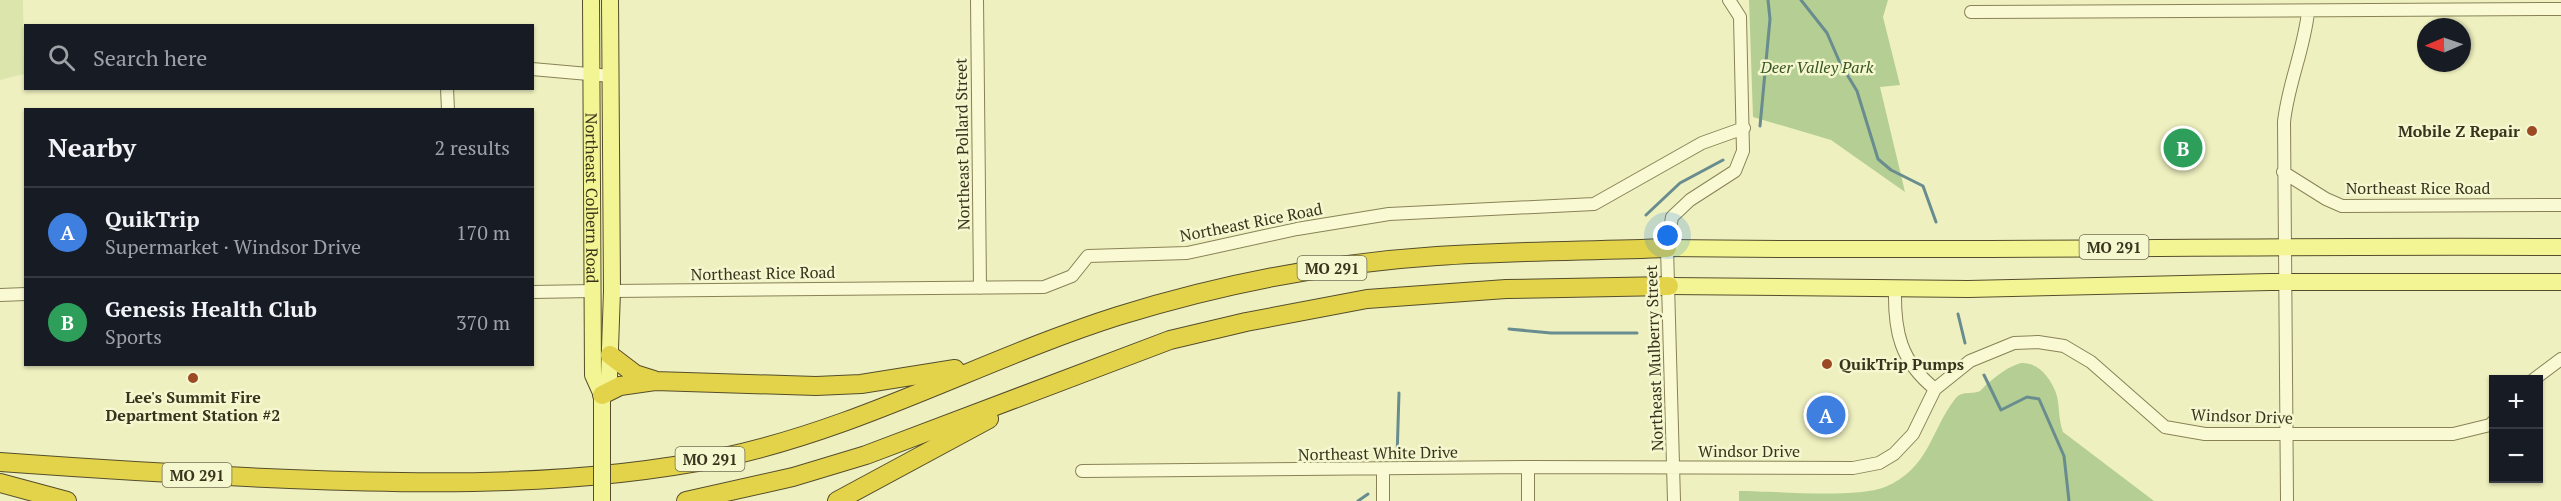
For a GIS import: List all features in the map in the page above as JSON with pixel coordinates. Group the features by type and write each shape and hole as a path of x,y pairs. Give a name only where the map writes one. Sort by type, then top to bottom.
{"highway":[{"name":"MO 291","path":"0,462 164,474 394,484 580,477 652,470 727,456 803,436 1116,317 1206,291 1354,264 1437,256 1667,248"},
{"name":"MO 291","path":"686,501 793,477 866,455 1170,340 1246,322 1367,299 1506,289 1669,286"},
{"path":"610,355 635,374 656,381"},
{"path":"602,395 620,386 656,381 767,386 861,384 937,373 1010,357"},
{"path":"837,501 1068,377"},
{"path":"0,483 67,501"}],"main road":[{"name":"Northeast Colbern Road","path":"591,0 594,375 602,395"},
{"name":"Northeast Colbern Road","path":"602,501 602,395 609,377 612,291 610,0"},
{"name":"MO 291","path":"1667,248 1801,250 2284,246 2561,247"},
{"path":"593,268 598,278 612,291"},
{"name":"MO 291","path":"1669,286 1895,288 2284,282 2561,282"}],"street":[{"name":"Northeast Pollard Street","path":"977,0 980,288"},
{"name":"Northeast Mulberry Street","path":"1674,501 1667,248 1672,217 1690,200 1723,182 1736,171 1743,151 1740,17 1729,0"},
{"path":"1971,12 2035,5 2308,12 2508,4 2561,9"},
{"path":"2287,501 2283,172 2287,95 2302,50 2308,12"},
{"path":"534,69 611,76"},
{"path":"447,90 448,108"},
{"name":"Northeast Rice Road","path":"612,291 1044,287 1072,276 1088,256 1187,253 1297,229 1389,214 1594,204 1702,144 1744,128"},
{"name":"Northeast Rice Road","path":"2283,172 2326,199 2342,206 2561,205"},
{"path":"1895,288 1895,313 1900,343 1920,376 1935,388"},
{"path":"534,292 593,291"},
{"path":"0,295 24,294"},
{"name":"Windsor Drive","path":"1674,467 1853,468 1880,463 1894,454 1913,434 1935,388 1970,361 2014,343 2038,342 2064,346 2091,362 2165,427 2205,434 2452,434 2489,424"},
{"path":"2539,375 2561,358"},
{"path":"1528,467 1528,501"},
{"name":"Northeast White Drive","path":"1082,471 1674,467"},
{"path":"1383,470 1383,501"}],"green space":[{"path":"0,0 23,0 24,74 0,80"},
{"name":"Deer Valley Park","path":"1749,0 1888,0 1883,17 1900,85 1880,87 1905,192 1831,140 1753,117"},
{"path":"2021,363 2038,368 2050,381 2056,393 2063,432 2154,501 1739,501 1739,491 1835,494 1872,491 1885,487 1900,479 1920,459 1958,396 1980,391 2003,372"}],"waterway":[{"path":"1760,126 1770,19 1768,0"},
{"path":"1801,0 1827,33 1840,63 1857,91 1878,159 1891,170 1923,186 1936,222"},
{"path":"1646,215 1680,183 1723,160"},
{"path":"1958,314 1965,343"},
{"path":"1509,329 1551,333 1637,333"},
{"path":"1984,375 2001,410 2027,397 2039,399 2064,456 2069,501"},
{"path":"1397,458 1399,393"},
{"path":"1358,501 1368,494"}],"place":[{"name":"Mobile Z Repair","path":"2532,131"},
{"name":"Genesis Health Club","path":"2183,148"},
{"name":"QuikTrip Pumps","path":"1827,364"},
{"name":"Lee's Summit Fire Department Station #2","path":"193,378"},
{"name":"QuikTrip","path":"1826,415"}]}
